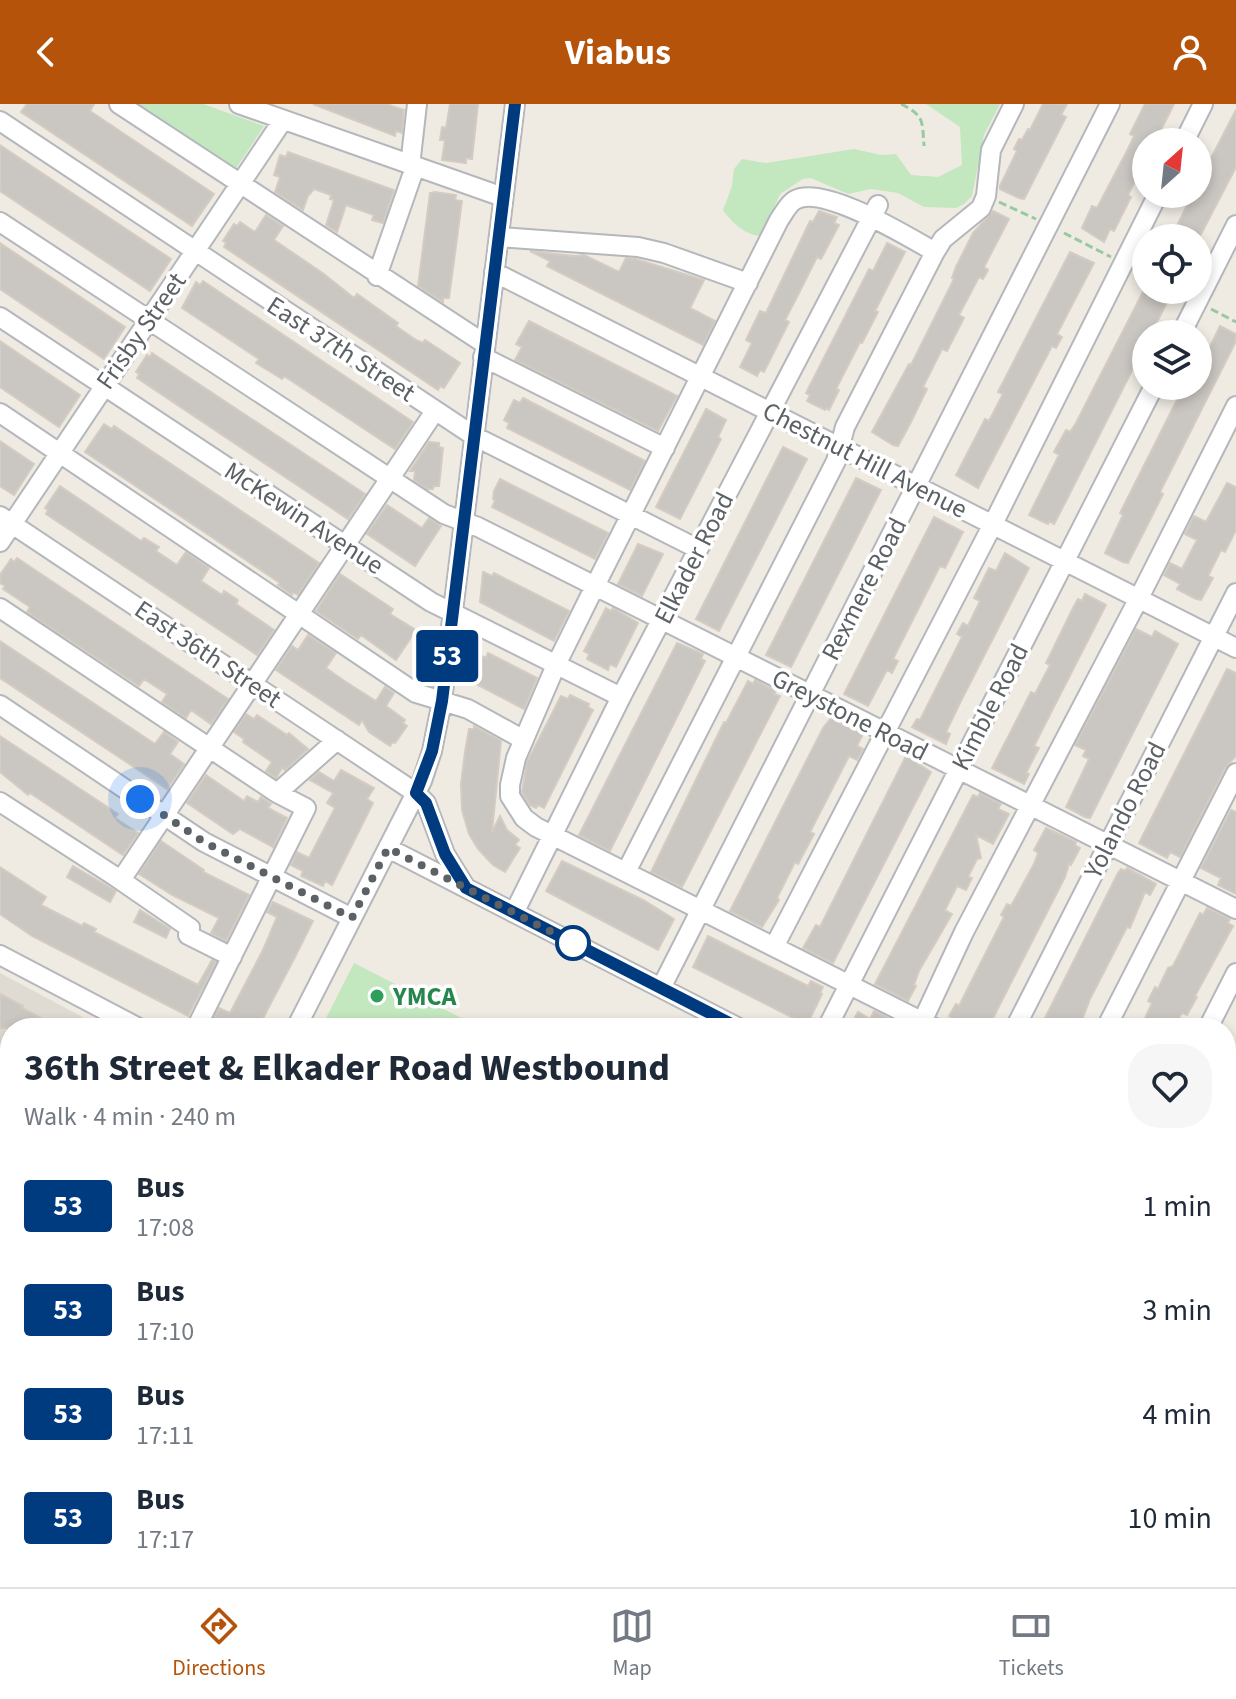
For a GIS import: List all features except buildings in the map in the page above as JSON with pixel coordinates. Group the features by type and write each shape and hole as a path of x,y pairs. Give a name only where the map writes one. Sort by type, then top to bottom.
{"street":[{"path":"119,104 484,351 665,448"},
{"path":"239,104 503,197"},
{"path":"377,276 412,166 417,104"},
{"path":"301,1018 416,793 432,751 442,701 515,104"},
{"path":"626,872 836,461 845,427 935,252 943,239 981,208 986,196 991,150 1014,104"},
{"name":"Rexmere Road","path":"661,988 1110,104"},
{"path":"1191,128 1203,104"},
{"name":"Frisby Street","path":"0,542 6,520 59,453 283,120"},
{"name":"East 37th Street","path":"0,122 474,436 698,549"},
{"path":"915,1018 552,835 524,818 510,796 512,771 556,665 791,201 804,196 821,198 874,211 935,252"},
{"path":"774,947 993,524 1151,208"},
{"name":"Elkader Road","path":"514,913 621,697 874,211"},
{"name":"Greystone Road","path":"0,222 444,514 464,520 1236,909"},
{"path":"1188,320 1236,225"},
{"path":"499,237 638,247 748,283"},
{"name":"Chestnut Hill Avenue","path":"494,272 1236,648"},
{"name":"McKewin Avenue","path":"0,317 453,614 621,697"},
{"name":"Kimble Road","path":"832,1018 1147,400"},
{"path":"932,1018 964,932 1236,406"},
{"path":"121,880 435,411"},
{"path":"0,413 416,693 468,709 524,740"},
{"name":"East 36th Street","path":"6,520 416,793"},
{"name":"Yolando Road","path":"1020,1018 1236,593"},
{"path":"0,608 277,793 306,808 201,1018"},
{"path":"0,705 204,842 352,918"},
{"path":"277,793 337,740"},
{"path":"1111,1018 1236,773"},
{"path":"416,793 426,803 445,854 466,888"},
{"path":"0,802 190,928 188,935 232,957"},
{"path":"388,848 720,1018"},
{"path":"0,955 120,1018"},
{"path":"1213,1018 1236,973"}],"path":[{"path":"901,104 919,114 924,146"},
{"path":"986,196 1123,264"}],"shaded area":[{"path":"0,973 84,1018 0,1018"}],"green space":[{"path":"128,104 203,104 264,126 233,173"},
{"path":"926,104 1000,104 984,135 972,196 964,204 956,208 924,207 898,193 871,189 848,194 811,178 803,179 780,194 759,236 738,227 723,210 732,186 734,169 742,159 766,163 854,149 881,155 896,154 911,175 938,177 962,165 960,127"},
{"name":"YMCA","path":"354,963 461,1018 326,1018"}],"bus line":[{"name":"53","path":"515,104 442,701 432,751 416,793 426,803 445,854 466,888 720,1018"}],"place":[{"name":"YMCA","path":"377,996"}],"route":[{"path":"140,799 204,842 352,918 388,848 573,943"}]}
